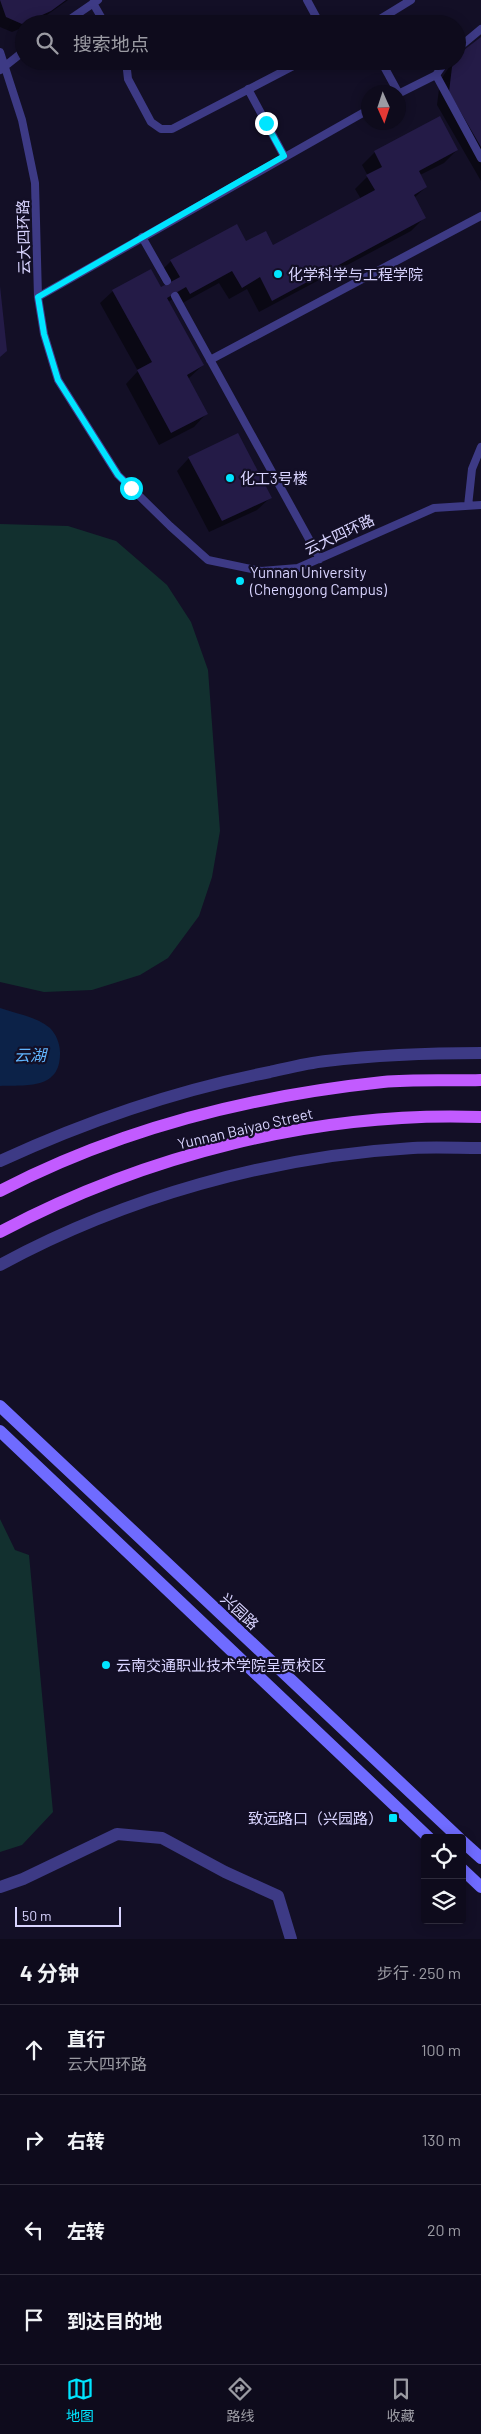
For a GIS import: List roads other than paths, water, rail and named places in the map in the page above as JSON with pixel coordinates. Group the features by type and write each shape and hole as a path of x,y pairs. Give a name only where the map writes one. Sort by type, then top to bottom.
{"main road":[{"name":"Yunnan Baiyao Street","path":"0,1191 98,1147 188,1116 280,1096 385,1082 481,1080"},
{"name":"Yunnan Baiyao Street","path":"0,1232 60,1202 137,1173 208,1150 288,1132 364,1120 447,1116 481,1117"},
{"name":"兴园路","path":"0,1406 455,1834"},
{"path":"0,1431 425,1834"},
{"path":"466,1845 481,1858"},
{"path":"466,1873 481,1887"}],"street":[{"path":"0,1161 43,1141 127,1109 228,1080 324,1061 421,1053 481,1053"},
{"path":"0,1265 85,1225 157,1198 232,1176 325,1158 413,1148 481,1148"},
{"path":"0,1887 24,1879 117,1834 162,1838 225,1872 278,1896 291,1939"}],"lane":[{"path":"307,0 315,15"},
{"path":"387,15 411,0"},
{"path":"76,15 95,2 101,15"},
{"path":"466,42 481,29"},
{"name":"云大四环路","path":"0,52 2,68 22,120 35,183 38,297 44,334 58,380 118,475 170,526 208,560 261,571 298,568 360,539 434,508 481,505"},
{"path":"2,68 15,58"},
{"path":"127,70 128,79 151,122 161,130 172,129 287,70"},
{"path":"387,70 394,85"},
{"path":"406,90 436,75 440,70"},
{"path":"436,75 481,158"},
{"path":"248,90 284,156"},
{"path":"38,297 142,236 361,114"},
{"path":"210,360 481,216"},
{"path":"142,236 167,281"},
{"path":"175,296 320,559"},
{"path":"468,506 472,470 481,447"}],"water":[{"name":"云湖","path":"0,1008 38,1021 50,1028 54,1033 60,1049 59,1064 55,1073 49,1079 31,1085 0,1086"}],"place":[{"name":"化学科学与工程学院","path":"278,274"},
{"name":"化工3号楼","path":"230,478"},
{"name":"Yunnan University (Chenggong Campus)","path":"240,581"},
{"name":"云南交通职业技术学院呈贡校区","path":"106,1665"},
{"name":"致远路口（兴园路）","path":"393,1818"}]}
